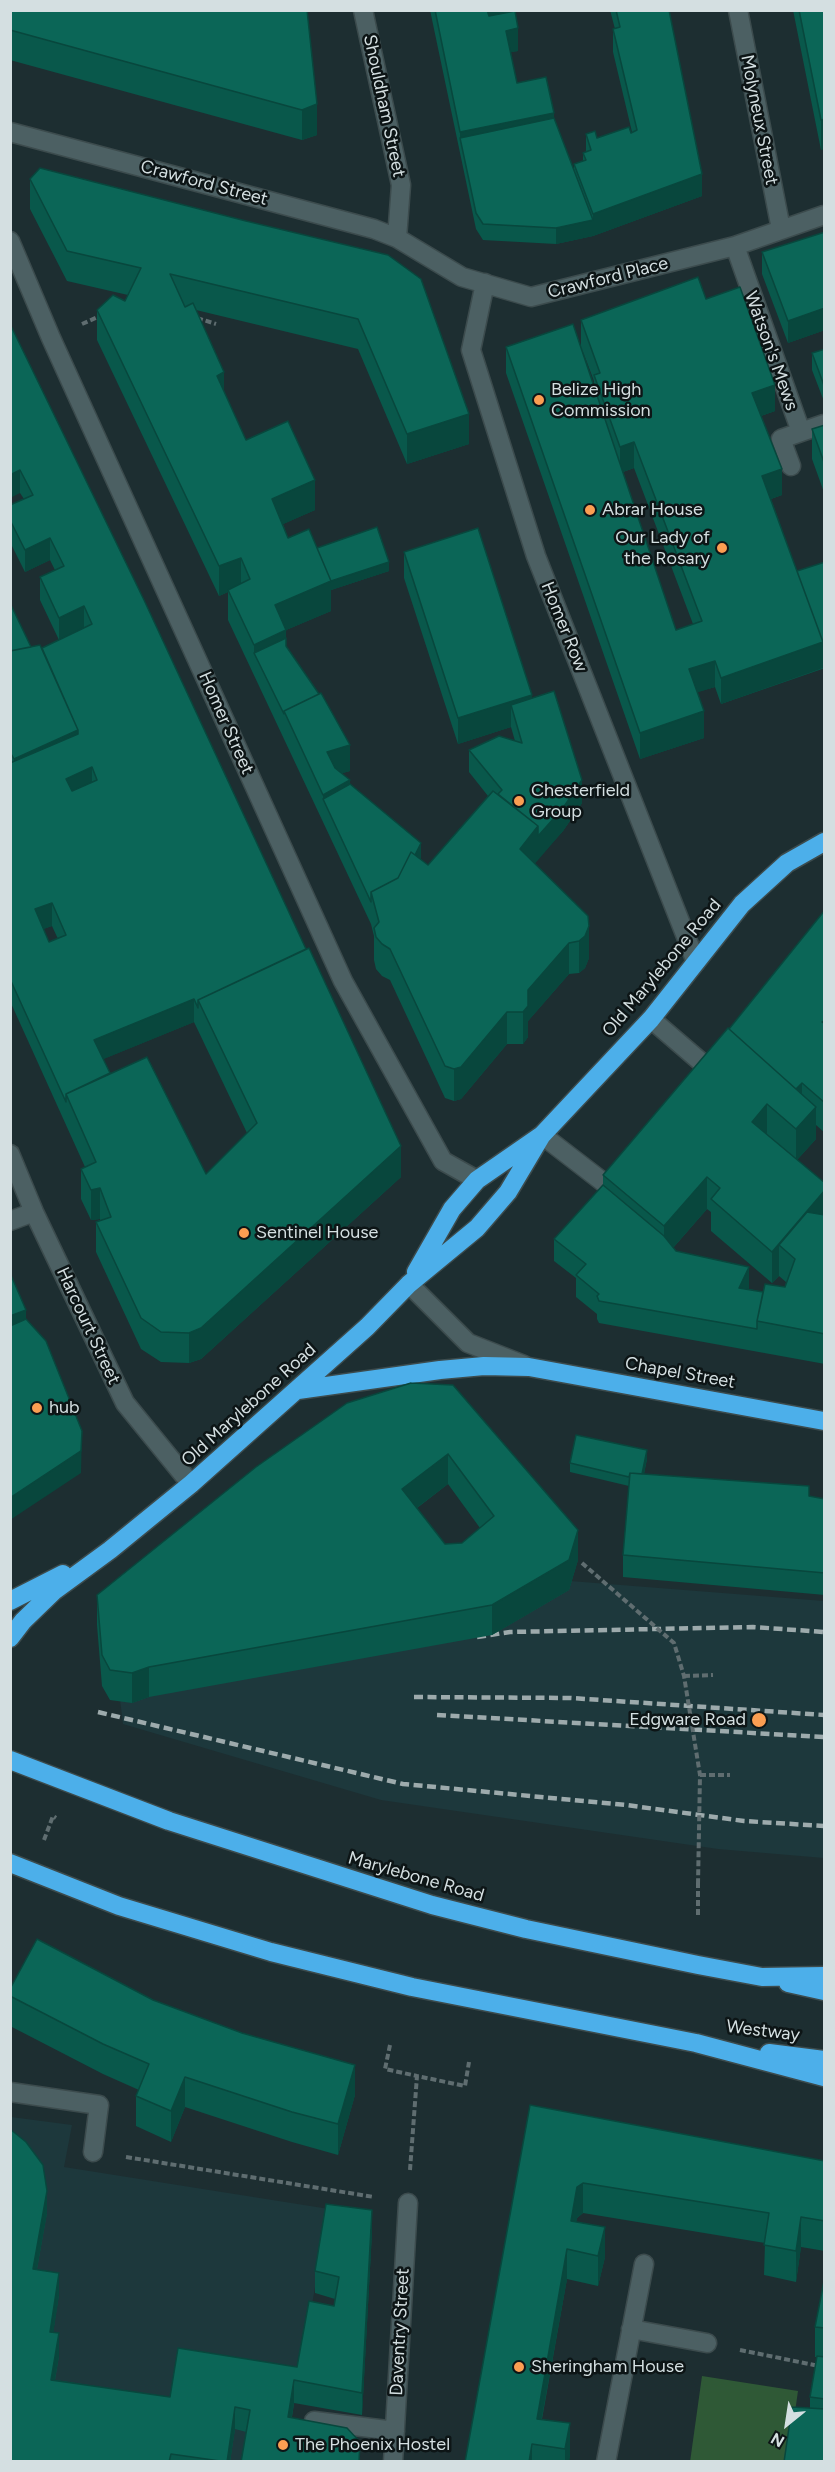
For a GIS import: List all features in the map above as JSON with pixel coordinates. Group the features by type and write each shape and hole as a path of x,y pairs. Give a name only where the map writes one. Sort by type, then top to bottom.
{"highway":[{"name":"Old Marylebone Road","path":"409,1284 452,1209 477,1180 542,1135 651,1019 750,897 787,863 825,842"},
{"name":"Old Marylebone Road","path":"10,1638 23,1621 54,1591 110,1550 191,1484 368,1327 409,1284 477,1228 508,1192 542,1135"},
{"name":"Chapel Street","path":"298,1390 440,1370 484,1366 529,1367 825,1421"},
{"name":"Old Marylebone Road","path":"10,1601 110,1550"},
{"name":"Marylebone Road","path":"10,1760 170,1821 432,1905 635,1953 762,1977 825,1976"},
{"path":"10,1863 119,1906 271,1952 412,1987 696,2043 825,2077"},
{"path":"762,1977 825,1991"},
{"name":"Westway","path":"696,2043 825,2060"}],"street":[{"name":"Shouldham Street","path":"363,10 402,185 397,238"},
{"name":"Molyneux Street","path":"738,10 781,229"},
{"name":"Crawford Street","path":"10,132 374,228 397,238"},
{"name":"Crawford Place","path":"397,238 462,277 531,297 735,246 825,215"},
{"name":"Homer Street","path":"10,241 51,338 343,981 443,1161 477,1180"},
{"name":"Watson's Mews","path":"735,246 801,432 825,424"},
{"name":"Homer Row","path":"485,283 471,350 536,556 696,962"},
{"path":"791,466 781,439 801,432"},
{"path":"651,1019 715,1074"},
{"path":"542,1135 616,1192"},
{"name":"Harcourt Street","path":"10,1154 34,1212 125,1403 191,1484"},
{"path":"10,1221 34,1212"},
{"name":"Chapel Street","path":"409,1284 468,1343 529,1367"},
{"path":"10,2092 99,2105 93,2152"},
{"name":"Daventry Street","path":"393,2462 408,2203"},
{"path":"606,2462 644,2264"},
{"path":"631,2329 707,2343"},
{"path":"314,2421 395,2431"}],"path":[{"path":"51,338 106,314"},
{"path":"195,317 216,324"},
{"path":"582,1563 675,1643 684,1676 700,1775 698,1915"},
{"path":"684,1676 712,1675"},
{"path":"700,1775 730,1775"},
{"path":"44,1840 53,1816"},
{"path":"390,2044 386,2069 465,2086 469,2062"},
{"path":"93,2152 408,2203 417,2076"},
{"path":"707,2343 825,2367"}],"shaded area":[{"path":"570,1581 824,1601 824,1858 718,1849 381,1800 123,1724 116,1667"},
{"path":"11,2117 72,2125 64,2167 329,2209 288,2439 245,2461 11,2462"}],"green space":[{"path":"702,2376 798,2391 788,2461 690,2462"}],"building":[{"path":"10,10 307,10 317,104 302,110 10,30"},
{"path":"435,10 487,10 489,16 515,11 518,28 506,31 517,83 546,77 554,113 460,132"},
{"path":"616,10 669,10 702,174 593,214 574,164 586,160 583,153 591,150 586,134 595,131 597,138 629,127 631,133 637,130 613,29 620,27"},
{"path":"799,10 825,10 825,119 821,120"},
{"path":"554,118 593,220 556,228 483,224 476,213 460,138"},
{"path":"40,168 388,255 421,279 469,414 407,434 358,319 170,274 185,307 193,303 224,372 217,376 246,440 288,421 315,480 272,499 288,538 309,529 331,581 275,605 286,630 254,645 228,590 250,579 241,558 219,566 97,310 113,295 125,301 141,268 67,251 30,179"},
{"path":"825,232 825,308 788,321 762,252"},
{"path":"698,277 706,299 740,287 775,385 752,393 782,469 762,476 823,642 721,678 715,661 689,669 704,711 640,733 506,347 573,324 676,630 702,621 634,442 620,447 594,375 600,373 581,320"},
{"path":"10,324 144,600 306,949 198,1000 198,1008 194,999 94,1040 110,1073 66,1094 66,1102 10,979 10,763 78,734 42,648 92,624 84,606 59,618 40,577 64,566 50,538 25,550 10,520 10,505 33,495 20,470 10,475","holes":["92,767 97,780 72,791 66,779","52,903 66,935 49,942 35,909"]},
{"path":"825,349 825,388 812,353"},
{"path":"825,425 825,465 812,429"},
{"path":"377,527 389,562 331,581 317,548"},
{"path":"478,528 532,695 458,718 404,552"},
{"path":"825,562 825,645 823,646 797,571"},
{"path":"10,603 31,647 10,651"},
{"path":"286,638 286,646 319,694 284,711 284,714 254,653"},
{"path":"40,645 78,730 14,759 10,752 10,651"},
{"path":"554,691 582,780 563,808 538,836 538,826 498,794 502,790 469,750 499,736 522,743 511,705"},
{"path":"321,693 350,745 327,752 335,768 350,780 323,795 284,711"},
{"path":"350,784 421,843 415,855 411,852 398,878 371,892 371,902 323,799"},
{"path":"493,791 538,826 520,849 588,916 589,926 585,936 579,941 569,943 528,990 528,1006 523,1012 507,1012 461,1067 454,1069 445,1066 390,949 376,937 374,928 379,922 371,892 398,878 411,852 428,865"},
{"path":"825,910 825,1020 822,1022 825,1024 825,1103 802,1083 796,1089 729,1029"},
{"path":"309,948 401,1146 201,1328 189,1333 161,1332 141,1318 96,1222 111,1217 100,1188 91,1190 81,1169 96,1162 66,1094 147,1057 206,1174 257,1123 198,1000"},
{"path":"728,1028 816,1107 796,1129 767,1104 752,1122 825,1183 825,1190 772,1252 711,1199 720,1188 707,1177 664,1226 603,1175"},
{"path":"603,1185 664,1236 676,1251 749,1267 739,1288 763,1292 757,1329 599,1301 597,1296 599,1294 576,1275 586,1264 554,1239"},
{"path":"807,1212 825,1215 825,1334 757,1321 765,1284 785,1287 795,1259 779,1245"},
{"path":"10,1273 26,1310 10,1316"},
{"name":"hub","path":"26,1319 46,1341 82,1431 81,1451 10,1498 10,1326"},
{"path":"411,1383 453,1385 578,1530 569,1560 492,1605 149,1667 132,1673 110,1670 102,1655 97,1595 256,1467 347,1403","holes":["448,1454 494,1516 462,1543 445,1544 402,1489"]},
{"path":"576,1435 647,1450 642,1474 630,1473 629,1477 570,1463"},
{"path":"630,1473 809,1486 809,1496 825,1499 825,1573 623,1555"},
{"path":"37,1939 153,2000 242,2033 355,2065 338,2124 292,2112 185,2077 171,2111 136,2096 149,2064 103,2044 10,1996 10,1989"},
{"name":"Sheringham House","path":"530,2105 825,2161 825,2221 801,2217 796,2251 764,2245 769,2213 583,2183 577,2187 571,2221 605,2227 598,2256 567,2249 537,2419 570,2423 565,2449 532,2444 529,2462 465,2462"},
{"path":"10,2129 26,2142 43,2165 47,2191 33,2269 59,2273 50,2332 59,2333 51,2380 170,2397 178,2348 297,2367 309,2301 334,2306 339,2277 315,2271 326,2204 372,2210 362,2393 294,2380 288,2417 347,2428 360,2442 359,2462 241,2462 250,2410 235,2407 227,2462 171,2454 169,2462 10,2462"},
{"path":"825,2276 825,2328 815,2327"},
{"path":"817,2356 825,2357 825,2399 810,2397"},
{"path":"792,2407 825,2409 825,2462 784,2462"}],"railway":[{"path":"477,1637 510,1632 753,1627 824,1632"},
{"path":"414,1697 571,1698 824,1715"},
{"path":"98,1712 403,1784 626,1805 744,1821 824,1826"},
{"path":"437,1715 824,1737"}],"place":[{"name":"Belize High Commission","path":"539,400"},
{"name":"Abrar House","path":"590,510"},
{"name":"Our Lady of the Rosary","path":"722,548"},
{"name":"Chesterfield Group","path":"519,801"},
{"name":"Sentinel House","path":"244,1233"},
{"name":"hub","path":"37,1408"},
{"name":"Edgware Road","path":"759,1720"},
{"name":"Sheringham House","path":"519,2367"},
{"name":"The Phoenix Hostel","path":"283,2445"}]}
